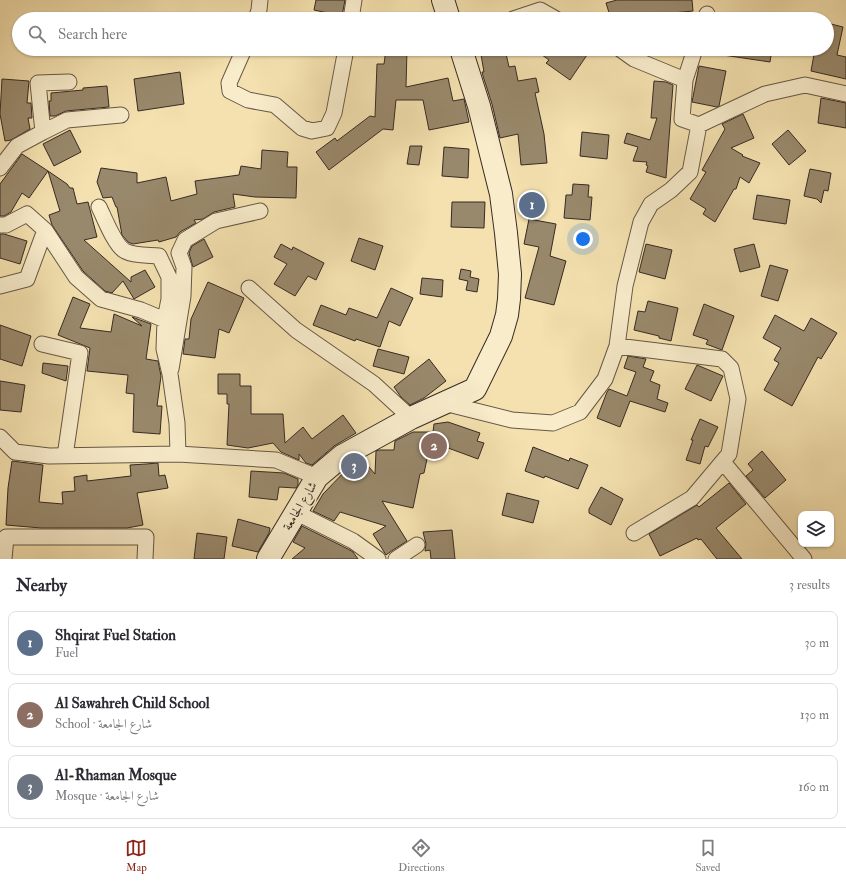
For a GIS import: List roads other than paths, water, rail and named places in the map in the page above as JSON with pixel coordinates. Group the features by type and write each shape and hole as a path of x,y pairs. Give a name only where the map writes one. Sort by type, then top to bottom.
{"main road":[{"path":"443,0 447,12"},
{"name":"شارع الجامعة","path":"268,559 317,477 342,456 411,418 475,390 501,336 507,315 510,274 501,194 479,106 463,56"}],"street":[{"path":"258,12 260,0"},
{"path":"352,12 354,0"},
{"path":"534,12 540,10 544,12"},
{"path":"241,56 229,83 230,91 248,100 275,105 302,128 312,132 327,128 334,112 345,56"},
{"path":"630,56 685,80"},
{"path":"693,56 685,80 682,119 699,125 765,94 805,85 846,94"},
{"path":"43,132 38,83 69,82"},
{"path":"0,168 17,146 67,120 121,115"},
{"path":"444,403 512,420 553,423 580,412 605,379 617,346 625,286 641,222 651,204 671,190 690,172 699,125"},
{"path":"99,207 115,240 124,251 136,254 160,256 169,277 169,300 165,320 164,349 170,374 177,423 178,454"},
{"path":"170,374 183,296 184,267 179,253 185,240 216,222 260,211"},
{"path":"0,224 6,225 27,214 45,230 76,277 101,299 140,310 165,320"},
{"path":"0,286 27,278 45,230"},
{"path":"249,288 296,330 374,384 411,418"},
{"path":"42,344 80,353 65,456"},
{"path":"617,346 722,359 731,368 738,399 730,454 692,498 634,533"},
{"path":"0,437 15,452 49,456 178,454 276,460 317,477"},
{"path":"723,462 804,559"},
{"path":"296,512 353,541 378,559"},
{"path":"4,559 6,537 146,537 145,559"},
{"path":"396,559 417,545"}],"place":[{"name":"Shqirat Fuel Station","path":"532,205"},
{"name":"Al Sawahreh Child School","path":"434,446"},
{"name":"Al-Rhaman Mosque","path":"354,466"}]}
